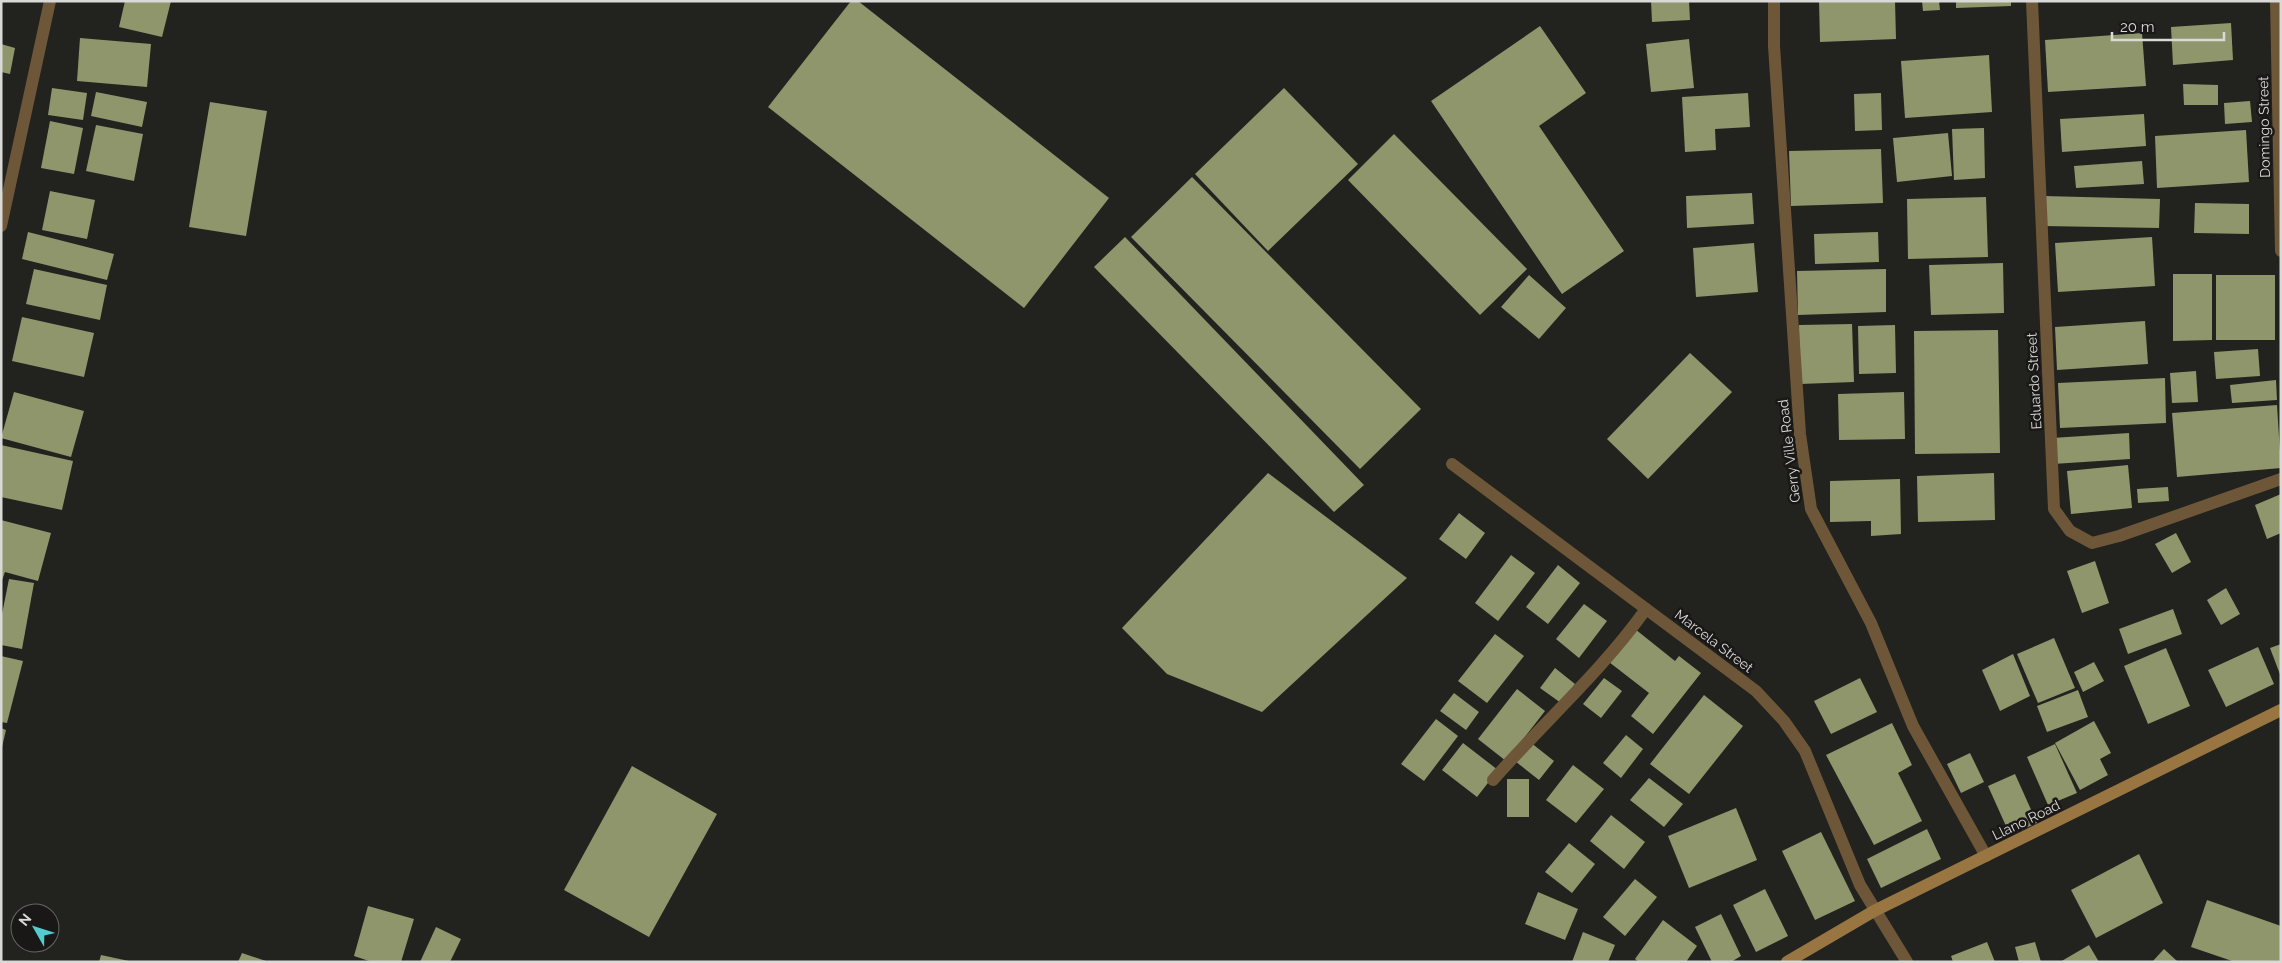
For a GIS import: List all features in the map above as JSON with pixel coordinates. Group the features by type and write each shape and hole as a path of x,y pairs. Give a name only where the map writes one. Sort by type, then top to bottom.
{"main road":[{"name":"Llano Road","path":"1787,962 1874,911 2281,710"}],"street":[{"path":"1,226 50,1"},
{"name":"Gerry Ville Road","path":"1774,1 1774,46 1800,434 1812,509 1871,623 1913,726 1986,856"},
{"name":"Eduardo Street","path":"2032,1 2054,509 2070,531 2092,543 2119,536 2281,480"},
{"name":"Domingo Street","path":"2276,1 2281,251"},
{"name":"Marcela Street","path":"1452,464 1756,691 1784,721 1805,751 1860,885 1874,911 1907,962"},
{"path":"1493,780 1526,743 1607,660 1646,609"}],"building":[{"path":"125,1 171,1 162,37 119,27"},
{"path":"851,1 858,1 1109,198 1024,308 768,107"},
{"path":"1651,1 1689,1 1690,20 1652,22"},
{"path":"1819,1 1895,1 1896,39 1820,42"},
{"path":"1922,1 1939,1 1940,10 1923,11"},
{"path":"1956,1 2011,1 2011,6 1956,8"},
{"path":"2231,23 2233,60 2173,65 2171,27"},
{"path":"1540,26 1586,93 1539,126 1624,251 1562,294 1431,101"},
{"path":"2142,33 2146,86 2048,92 2045,40"},
{"path":"80,38 151,44 147,87 77,81"},
{"path":"1689,39 1694,88 1651,92 1646,44"},
{"path":"1,44 15,48 10,74 1,72"},
{"path":"1989,55 1992,112 1905,118 1901,61"},
{"path":"2183,84 2218,85 2218,105 2184,105"},
{"path":"52,88 87,93 83,120 48,115"},
{"path":"1284,88 1358,164 1268,251 1195,174"},
{"path":"96,92 147,102 142,127 91,116"},
{"path":"1748,93 1750,127 1715,129 1716,150 1685,152 1682,97"},
{"path":"1881,93 1882,130 1855,131 1854,94"},
{"path":"2250,101 2252,122 2225,124 2224,103"},
{"path":"210,102 267,111 246,236 189,227"},
{"path":"2144,114 2146,146 2062,152 2060,119"},
{"path":"50,121 83,128 74,174 41,168"},
{"path":"96,125 143,134 134,181 86,171"},
{"path":"1984,128 1985,178 1954,180 1952,129"},
{"path":"2246,130 2249,182 2157,188 2155,136"},
{"path":"1948,133 1952,176 1897,182 1893,138"},
{"path":"1394,134 1527,269 1480,315 1348,180"},
{"path":"1881,149 1883,203 1791,206 1789,151"},
{"path":"2142,161 2144,184 2076,188 2074,166"},
{"path":"1192,177 1421,409 1360,469 1131,237"},
{"path":"50,191 95,200 87,239 42,230"},
{"path":"1752,193 1754,224 1687,228 1686,196"},
{"path":"2044,196 2160,199 2159,228 2043,226"},
{"path":"1986,197 1988,257 1908,259 1907,199"},
{"path":"2195,203 2249,204 2249,234 2194,233"},
{"path":"28,232 114,254 107,280 22,259"},
{"path":"1878,232 1879,262 1815,264 1814,234"},
{"path":"1125,237 1364,485 1334,512 1094,267"},
{"path":"2152,237 2155,286 2058,292 2055,243"},
{"path":"1754,243 1758,292 1696,297 1693,248"},
{"path":"2003,263 2004,313 1931,315 1929,265"},
{"path":"34,269 107,285 100,320 26,304"},
{"path":"1886,269 1886,312 1798,315 1797,271"},
{"path":"2173,274 2212,274 2212,340 2173,341"},
{"path":"1529,275 1566,308 1539,339 1501,307"},
{"path":"2216,275 2275,275 2275,340 2216,340"},
{"path":"22,317 94,333 84,377 12,361"},
{"path":"2145,321 2148,364 2057,370 2055,327"},
{"path":"1852,324 1854,382 1800,384 1799,325"},
{"path":"1895,325 1896,373 1859,374 1858,326"},
{"path":"1998,330 2000,453 1915,454 1914,331"},
{"path":"2258,349 2260,376 2216,379 2214,352"},
{"path":"1690,353 1732,392 1648,479 1607,439"},
{"path":"2196,371 2198,402 2172,403 2170,373"},
{"path":"2165,378 2166,423 2060,428 2058,383"},
{"path":"2276,380 2277,400 2232,403 2230,385"},
{"path":"14,392 84,411 71,457 1,438"},
{"path":"1904,392 1905,439 1839,440 1838,394"},
{"path":"2277,405 2281,468 2177,477 2172,413"},
{"path":"2129,433 2130,459 2053,464 2052,438"},
{"path":"1,445 73,461 62,510 1,497"},
{"path":"2128,465 2132,508 2071,514 2067,471"},
{"path":"1268,473 1407,578 1262,712 1167,674 1122,628"},
{"path":"1994,473 1995,520 1918,522 1917,476"},
{"path":"1900,479 1901,534 1871,536 1871,521 1830,522 1830,481"},
{"path":"2168,487 2169,501 2138,503 2137,489"},
{"path":"2281,494 2281,533 2267,539 2255,505"},
{"path":"1459,513 1485,533 1466,559 1439,539"},
{"path":"1,520 51,533 38,581 5,572 1,583"},
{"path":"2176,533 2191,562 2172,573 2155,544"},
{"path":"1511,555 1535,573 1498,621 1475,603"},
{"path":"2095,561 2109,603 2082,613 2067,571"},
{"path":"1558,565 1580,583 1548,624 1526,607"},
{"path":"9,579 34,583 22,649 1,645 1,619"},
{"path":"2226,588 2240,614 2221,625 2207,600"},
{"path":"1584,604 1607,621 1579,658 1556,639"},
{"path":"2173,609 2182,634 2128,654 2119,629"},
{"path":"1635,629 1675,661 1679,656 1701,673 1653,734 1631,716 1649,693 1609,662"},
{"path":"1495,634 1524,656 1487,703 1458,681"},
{"path":"2054,638 2075,688 2038,703 2017,654"},
{"path":"2281,644 2281,677 2270,648"},
{"path":"2258,647 2274,684 2226,707 2208,670"},
{"path":"2166,648 2190,706 2148,724 2124,666"},
{"path":"2013,654 2030,696 2000,711 1982,670"},
{"path":"1,656 23,661 7,723 1,722"},
{"path":"2094,662 2104,681 2083,692 2074,672"},
{"path":"1555,668 1575,684 1561,703 1540,688"},
{"path":"1604,678 1622,691 1601,718 1583,704"},
{"path":"1860,678 1877,712 1831,734 1814,701"},
{"path":"1517,689 1545,711 1506,761 1478,739"},
{"path":"2078,690 2088,717 2047,732 2037,706"},
{"path":"1454,693 1479,712 1466,730 1440,711"},
{"path":"1704,695 1743,726 1689,794 1650,764"},
{"path":"1436,719 1458,736 1424,781 1401,764"},
{"path":"2094,721 2111,753 2100,759 2108,775 2080,790 2055,743"},
{"path":"1892,723 1912,765 1898,773 1922,821 1874,845 1826,755"},
{"path":"1,728 6,730 2,747 1,747"},
{"path":"1626,735 1643,749 1621,778 1603,763"},
{"path":"1530,742 1554,761 1539,780 1515,761"},
{"path":"1463,743 1498,770 1477,797 1442,770"},
{"path":"2055,744 2077,793 2048,805 2027,757"},
{"path":"1970,753 1984,782 1961,793 1947,764"},
{"path":"1573,765 1604,789 1576,823 1546,800"},
{"path":"632,766 717,814 649,937 564,890"},
{"path":"2015,774 2037,823 2010,835 1988,786"},
{"path":"1649,778 1683,804 1664,827 1630,800"},
{"path":"1507,779 1529,779 1529,817 1507,817"},
{"path":"1736,808 1757,860 1689,888 1668,836"},
{"path":"1611,815 1645,842 1624,869 1590,841"},
{"path":"1927,829 1941,859 1881,888 1867,859"},
{"path":"1821,832 1855,901 1815,920 1782,851"},
{"path":"1569,843 1595,864 1572,893 1545,872"},
{"path":"2139,854 2163,903 2096,938 2071,890"},
{"path":"1635,879 1657,897 1625,936 1603,917"},
{"path":"1765,889 1788,936 1756,952 1733,905"},
{"path":"1538,892 1578,909 1565,940 1525,924"},
{"path":"2207,900 2281,926 2281,962 2235,962 2191,947"},
{"path":"368,906 414,919 401,962 372,962 354,956"},
{"path":"1721,914 1741,956 1731,962 1712,962 1695,927"},
{"path":"1663,920 1697,946 1686,962 1639,962 1635,959"},
{"path":"436,927 461,939 450,962 420,962"},
{"path":"1583,932 1615,945 1608,962 1572,962"},
{"path":"1987,942 1995,962 1953,962 1951,956"},
{"path":"2035,942 2041,962 2019,962 2015,947"},
{"path":"2089,945 2099,962 2060,962"},
{"path":"2164,949 2178,962 2152,962"},
{"path":"242,953 266,961 266,962 238,962"},
{"path":"101,955 129,961 129,962 99,962"}]}
